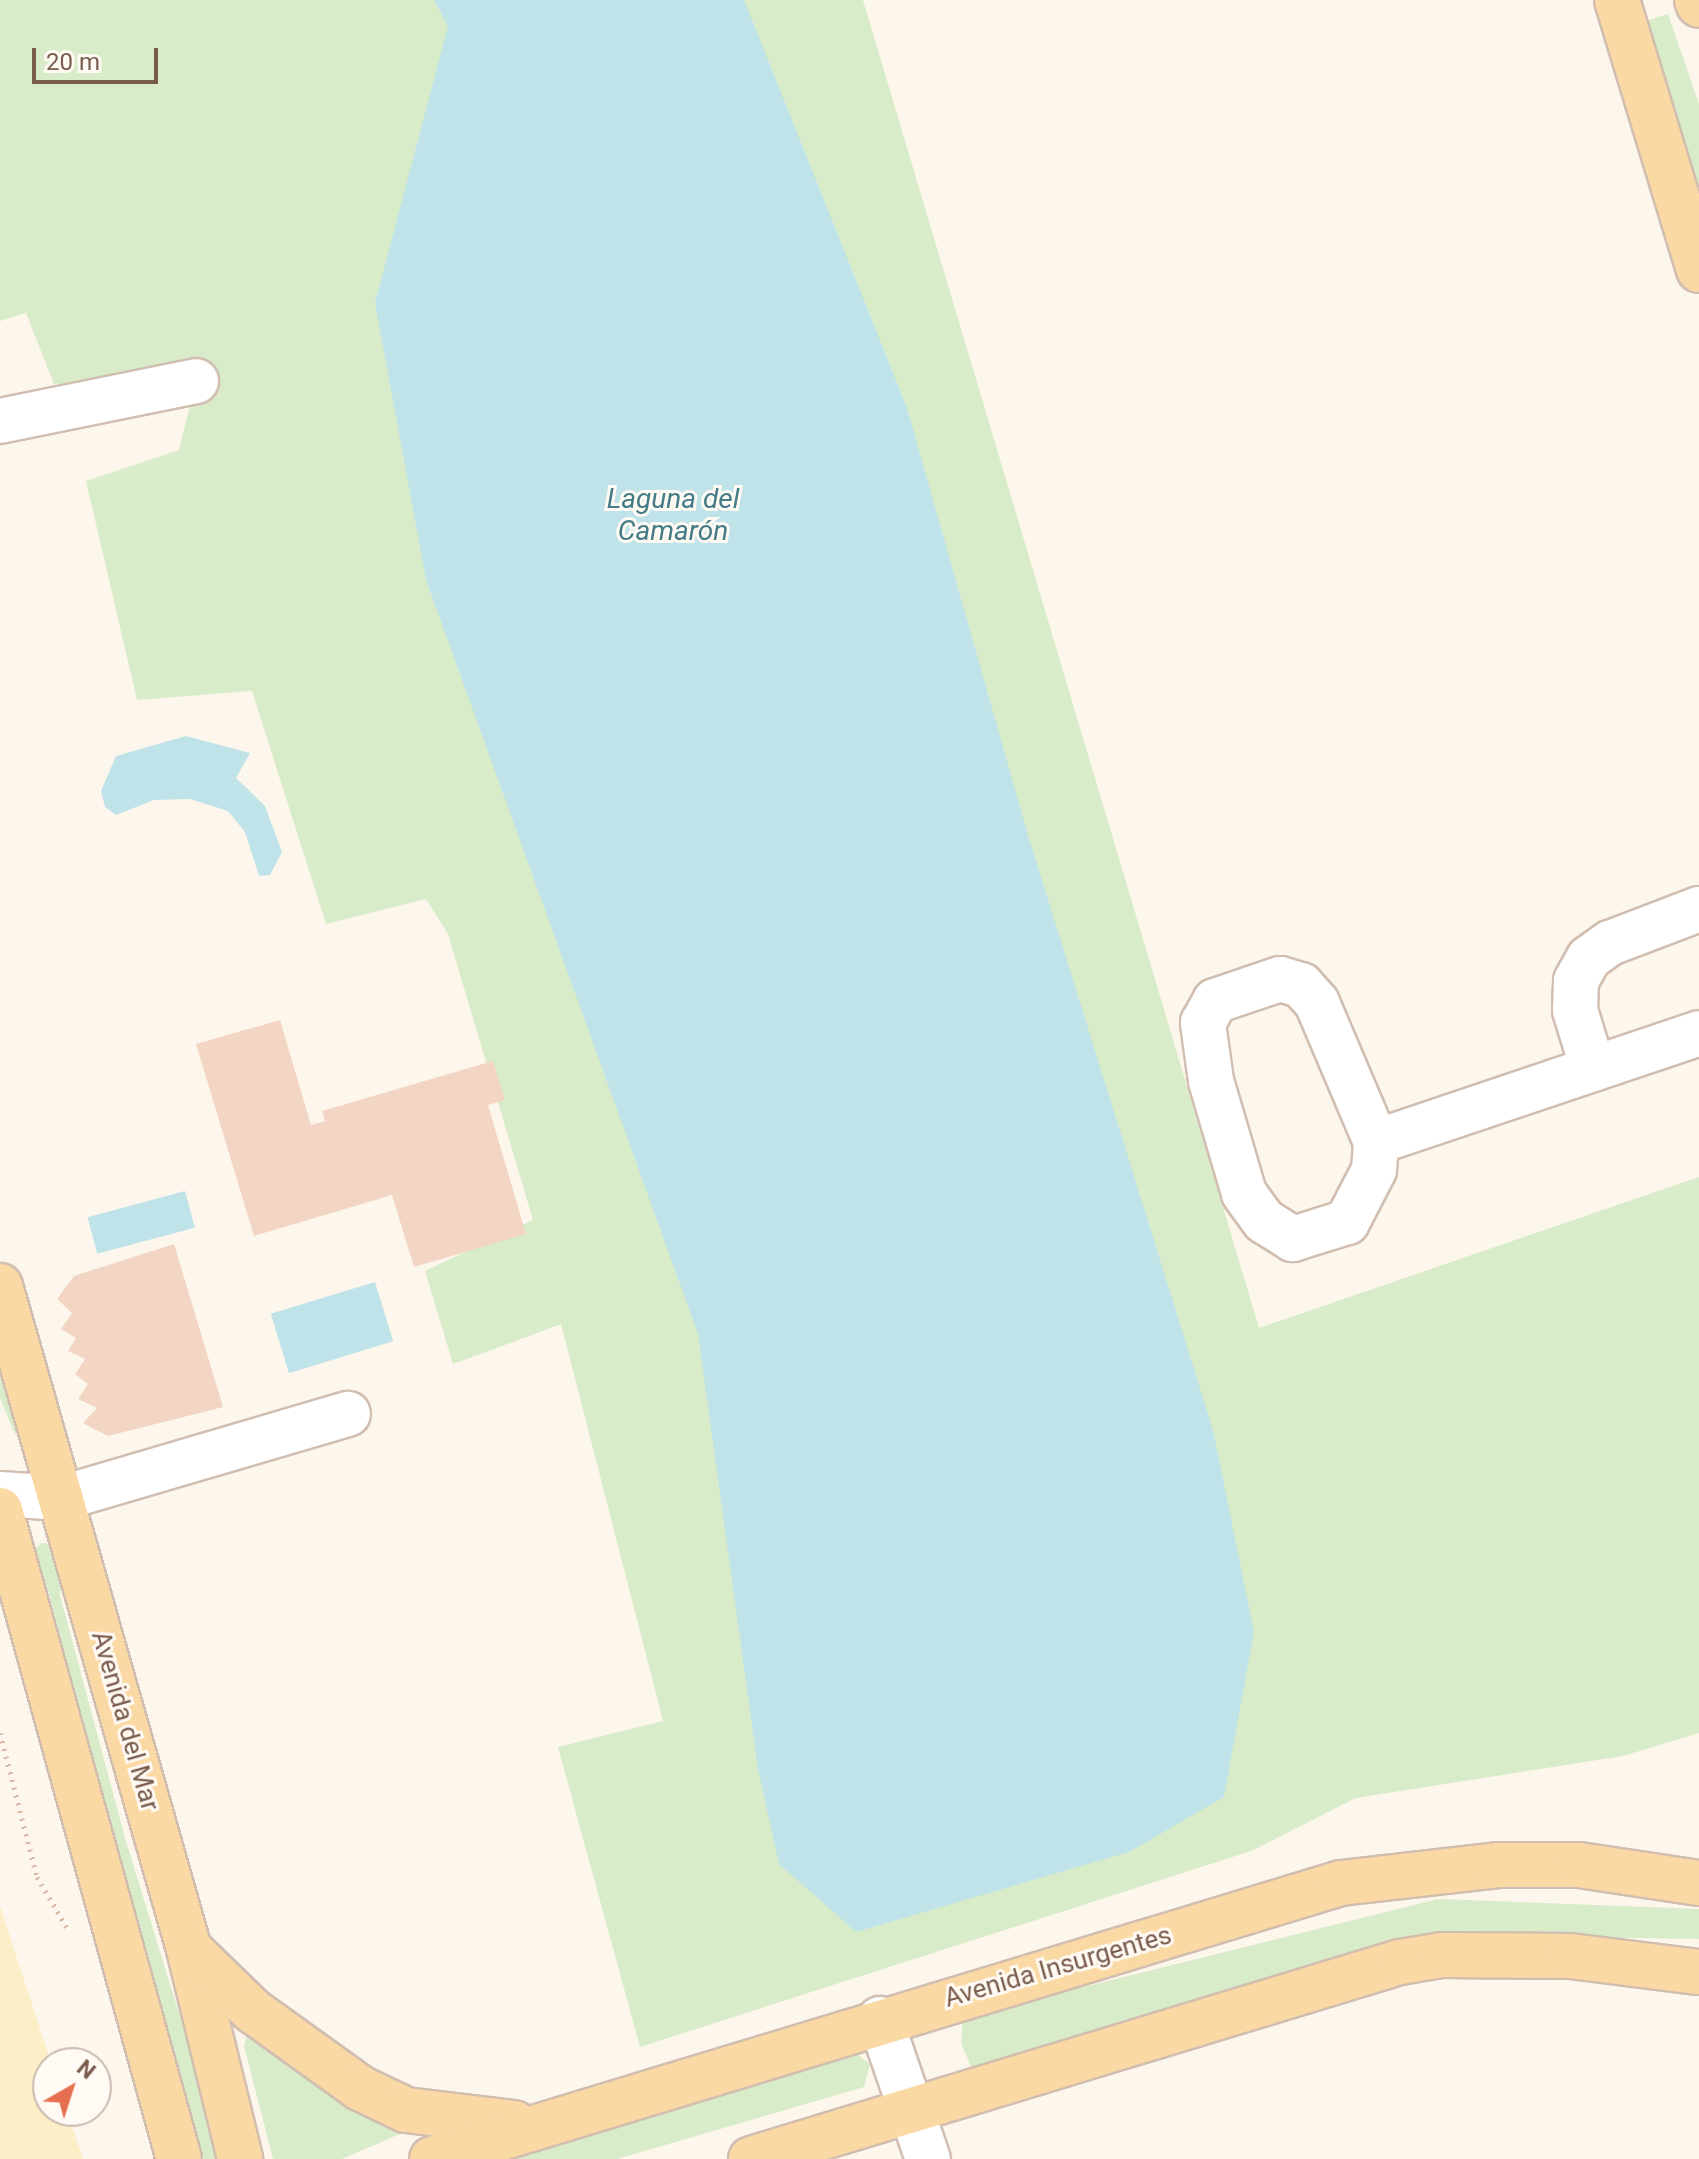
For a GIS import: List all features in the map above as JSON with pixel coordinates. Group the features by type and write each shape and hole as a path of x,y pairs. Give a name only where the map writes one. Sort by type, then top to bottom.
{"main road":[{"path":"1623,2 1699,270"},
{"name":"Avenida del Mar","path":"0,1286 189,1949 240,2159"},
{"path":"0,1510 179,2159"},
{"name":"Avenida Insurgentes","path":"432,2159 532,2124 880,2019 1405,1870 1579,1865 1699,1883"},
{"path":"189,1949 253,2011 360,2088 406,2110 532,2124"},
{"path":"751,2159 1428,1957 1570,1956 1699,1972"}],"street":[{"path":"0,421 196,381"},
{"path":"1593,1069 1575,1010 1576,981 1589,958 1610,943 1699,909"},
{"path":"1280,979 1301,985 1317,1003 1376,1142 1374,1170 1347,1222 1293,1239 1264,1221 1244,1193 1211,1081 1203,1023 1215,1001 1251,985 1280,979"},
{"path":"1376,1142 1699,1033"},
{"path":"0,1494 62,1498 348,1414"},
{"path":"880,2019 928,2159"}],"path":[{"path":"0,1733 37,1877 77,1944"}],"green space":[{"path":"0,0 863,0 1259,1328 1699,1177 1699,1733 1623,1756 1356,1798 1251,1851 640,2047 558,1747 663,1721 561,1324 453,1364 425,1271 533,1220 448,934 426,899 326,924 252,691 137,700 86,481 179,450 196,381 54,384 26,313 0,321"},
{"path":"1668,14 1699,104 1699,187 1643,22"},
{"path":"0,1366 22,1427 15,1434 0,1398"},
{"path":"41,1543 54,1544 62,1569 60,1595 125,1838 224,2159 204,2159 134,1924 48,1590 37,1578 34,1551"},
{"path":"1438,1899 1699,1909 1699,1939 1454,1935 972,2069 961,2043 963,2017"},
{"path":"248,2031 398,2116 400,2134 342,2159 273,2159 244,2046"},
{"path":"849,2048 870,2064 864,2087 617,2159 494,2159"}],"sand":[{"path":"0,1906 46,2047 32,2047 32,2127 72,2127 83,2159 0,2159"}],"water":[{"name":"Laguna del Camarón","path":"434,0 744,0 907,408 1028,835 1213,1430 1254,1632 1224,1797 1129,1852 856,1932 779,1864 758,1769 698,1334 426,580 375,303 448,26"},
{"path":"186,736 250,753 236,778 265,806 282,852 270,875 259,876 245,832 228,811 190,799 154,800 116,815 105,807 101,791 116,756"},
{"path":"185,1191 195,1228 97,1254 87,1217"},
{"path":"375,1282 393,1341 289,1373 271,1314"}],"building":[{"path":"280,1020 311,1125 325,1121 322,1111 493,1061 505,1100 488,1105 526,1234 414,1267 392,1195 254,1236 196,1044"},
{"path":"174,1244 223,1407 108,1436 83,1423 97,1408 78,1399 88,1384 75,1374 85,1359 68,1351 76,1338 61,1329 72,1313 57,1299 74,1276"}]}
